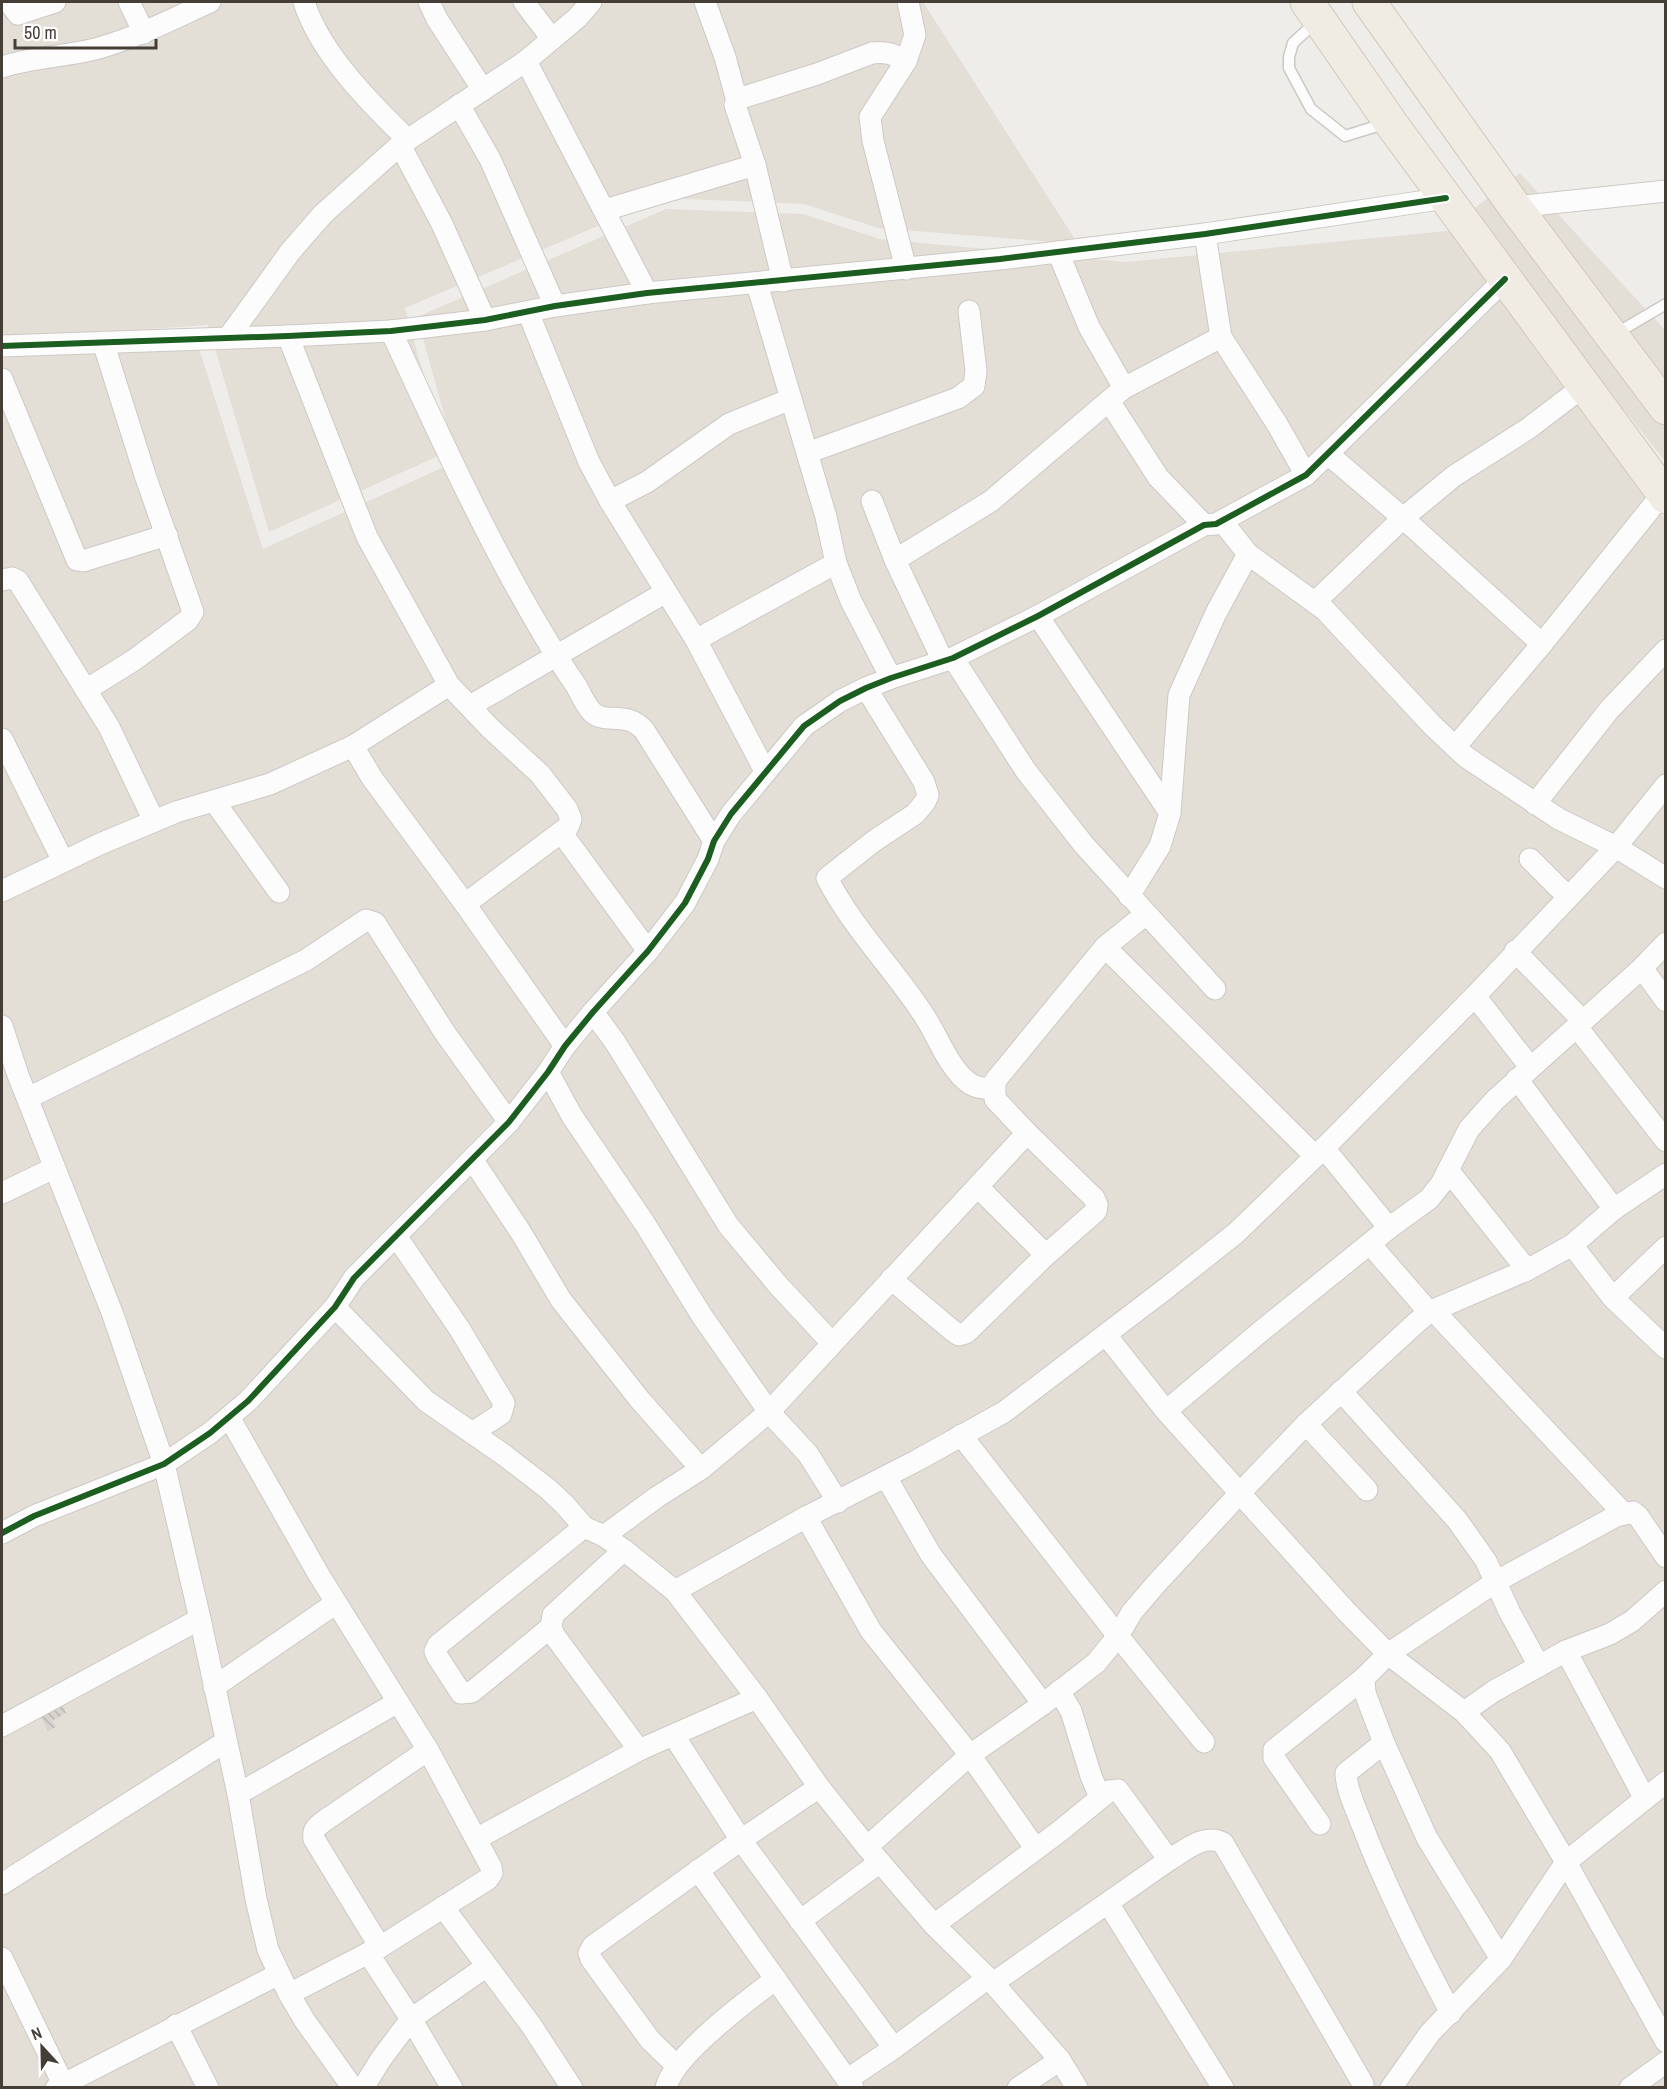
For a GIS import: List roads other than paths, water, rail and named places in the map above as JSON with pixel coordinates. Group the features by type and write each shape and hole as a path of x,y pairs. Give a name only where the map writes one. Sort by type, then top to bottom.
{"main road":[{"path":"1369,2 1515,207 1665,408"},
{"path":"1313,10 1390,122 1664,495"}],"street":[{"path":"9,2 18,14 55,2"},
{"path":"129,2 144,33"},
{"path":"2,67 17,62 101,48 144,33 210,2"},
{"path":"304,2 320,36 360,93 404,142 485,320"},
{"path":"429,2 437,19 483,90"},
{"path":"524,2 552,39"},
{"path":"228,338 290,252 323,214 404,142 526,61 578,18 591,2"},
{"path":"705,2 725,57 737,101 735,105 755,165 783,281"},
{"path":"906,269 873,141 870,117 906,61 915,35 908,2"},
{"path":"737,101 872,53 892,53 906,61"},
{"path":"526,61 647,293"},
{"path":"459,105 490,159 555,306"},
{"path":"605,210 755,165"},
{"path":"1515,207 1665,191"},
{"path":"2,346 391,331 485,320 555,306 647,293 757,284 1058,252 1205,234 1446,198"},
{"path":"1205,234 1221,337 1277,424 1306,475"},
{"path":"1058,252 1117,394 1158,477 1248,554 1325,610 1455,747 1495,778 1559,819 1616,847 1665,878"},
{"path":"2,1533 34,1516 164,1464 210,1433 248,1401 335,1307 354,1278 509,1122 592,1012 648,951 685,903 708,859 714,841 731,814 804,726 840,701 866,688 948,660 1038,616 1306,475 1505,279"},
{"path":"757,284 826,517 836,563 851,601 891,678"},
{"path":"807,453 958,398 974,387 976,371 969,311"},
{"path":"528,312 589,462 609,501 696,640 765,771"},
{"path":"391,331 435,427 516,590 592,712 603,717 628,718 637,722 714,841"},
{"path":"288,336 367,537 449,685 490,728 540,774 567,809 571,819 568,827 465,904"},
{"path":"895,560 991,501 1117,394 1221,337"},
{"path":"86,690 134,660 193,615 187,591 103,342"},
{"path":"2,379 77,560 83,561 167,535"},
{"path":"1315,602 1403,518 1454,476 1529,428 1584,386"},
{"path":"609,501 647,482 729,424 790,399"},
{"path":"1328,454 1403,518 1542,644"},
{"path":"1455,747 1664,495"},
{"path":"872,501 895,560 948,660 1026,771 1084,845 1215,989"},
{"path":"1129,896 1160,846 1170,813 1179,695 1216,613 1248,554"},
{"path":"696,640 836,563"},
{"path":"2,580 12,578 18,581 109,727 154,821"},
{"path":"470,706 666,592"},
{"path":"1038,616 1170,813"},
{"path":"1535,804 1609,710 1665,650"},
{"path":"2,891 154,821 176,812 270,784 353,746 449,685"},
{"path":"866,688 924,782 927,795 915,814 874,841 827,878 925,1017 950,1062 962,1077 976,1088 994,1089"},
{"path":"2,739 63,861"},
{"path":"353,746 372,778 465,904 565,1046"},
{"path":"675,1591 806,1517 886,1477 1004,1412 1236,1233 1475,996 1515,951 1616,847 1665,784"},
{"path":"214,801 279,892"},
{"path":"561,832 648,951"},
{"path":"1530,859 1568,897"},
{"path":"891,1279 953,1331 959,1335 966,1333 1046,1255 1096,1211 1097,1205 1094,1198 995,1099 995,1081 1105,947 1146,914"},
{"path":"28,1098 306,960 366,920 375,923 445,1033 509,1122"},
{"path":"1166,1412 1389,1228 1429,1199 1441,1184 1469,1129 1523,1073 1642,968 1665,943"},
{"path":"1105,947 1320,1152 1389,1228"},
{"path":"1515,951 1580,1024 1665,1141"},
{"path":"1642,968 1665,1001"},
{"path":"1475,996 1523,1073 1614,1209"},
{"path":"592,1012 615,1042 728,1225 778,1285 832,1343"},
{"path":"2,1026 10,1079 28,1098 113,1315 164,1464 238,1794 256,1899 268,1950 305,2021 353,2088"},
{"path":"548,1072 572,1116 645,1224 702,1316 769,1412 808,1454 838,1502"},
{"path":"604,1536 701,1468 769,1412 1028,1133"},
{"path":"472,1159 520,1231 561,1300 640,1400 701,1468"},
{"path":"2,1193 54,1167"},
{"path":"1448,1170 1527,1270"},
{"path":"800,1920 873,1854 970,1755 1096,1663 1118,1636 1132,1612 1239,1494 1306,1424 1431,1311 1527,1270 1572,1245 1614,1209 1665,1174"},
{"path":"978,1187 1046,1255"},
{"path":"396,1236 459,1328 504,1403 501,1414 472,1433"},
{"path":"1370,1244 1624,1514"},
{"path":"1572,1245 1613,1298 1665,1348"},
{"path":"1613,1298 1665,1247"},
{"path":"335,1307 426,1401 548,1489 584,1527 604,1536 624,1550 675,1591 758,1698 819,1787 873,1854 934,1925 990,1981 1059,2060 1077,2088"},
{"path":"1106,1335 1166,1412 1239,1494 1388,1653 1464,1712 1500,1751 1566,1862 1665,2042"},
{"path":"1341,1391 1457,1520 1486,1561 1510,1613 1539,1666"},
{"path":"229,1417 336,1603 428,1750 491,1867 492,1873 443,1908 374,1950 289,1994"},
{"path":"1306,1424 1367,1490"},
{"path":"961,1436 1204,1742"},
{"path":"886,1477 931,1555 1051,1697 1071,1711 1091,1776 1101,1797"},
{"path":"1320,1824 1274,1758 1274,1750 1364,1678 1388,1653 1497,1581 1624,1514 1633,1512 1638,1516 1665,1557"},
{"path":"806,1517 871,1631 970,1755 1035,1848"},
{"path":"551,1627 472,1692 465,1694 461,1694 435,1651 438,1645 584,1527"},
{"path":"624,1550 553,1615 551,1627 554,1635 639,1750"},
{"path":"1464,1712 1494,1691 1566,1651 1610,1634 1632,1621 1665,1593"},
{"path":"214,1687 336,1603"},
{"path":"2,1726 200,1619"},
{"path":"1566,1651 1644,1799"},
{"path":"1364,1678 1365,1694 1384,1743 1427,1838 1501,1959"},
{"path":"476,1839 639,1750 758,1698"},
{"path":"238,1794 398,1702"},
{"path":"674,1736 741,1840 894,2048"},
{"path":"2,1884 225,1742"},
{"path":"1384,1743 1346,1773 1346,1782 1405,1927 1451,2013"},
{"path":"428,1750 327,1819 315,1828 313,1833 314,1839 411,2019 452,2088"},
{"path":"698,1870 850,2083 894,2048 1169,1860 1199,1842 1216,1839 1223,1843 1360,2086 1394,2082 1430,2033 1501,1959 1566,1862 1665,1782"},
{"path":"676,2067 650,2040 591,1959 589,1953 593,1946 698,1870 819,1787"},
{"path":"934,1925 1060,1831 1109,1791 1118,1790 1169,1860"},
{"path":"1108,1903 1223,2088"},
{"path":"443,1908 531,2025 572,2088"},
{"path":"2,1958 61,2086 279,1974"},
{"path":"363,2088 411,2019 487,1966"},
{"path":"666,2088 676,2067 721,2022 776,1979"},
{"path":"176,2025 208,2088"},
{"path":"1018,2088 1059,2060"},
{"path":"1638,2085 1665,2062"}],"lane":[{"path":"1313,10 1293,43 1289,57 1290,72 1311,109 1344,136 1390,122"},
{"path":"1612,336 1665,304"}]}
